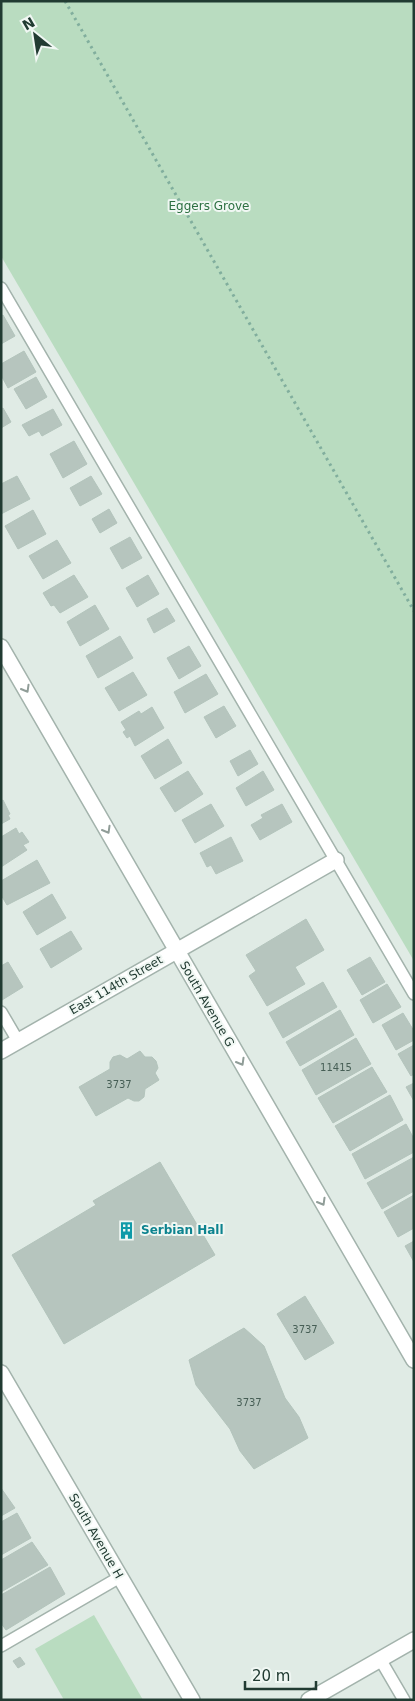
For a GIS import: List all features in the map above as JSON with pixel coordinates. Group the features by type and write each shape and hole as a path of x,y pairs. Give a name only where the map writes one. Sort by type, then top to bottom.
{"street":[{"name":"South Avenue G","path":"1,647 414,1360"},
{"name":"East 114th Street","path":"1,1050 336,860"},
{"name":"South Avenue H","path":"1,1373 192,1700"},
{"path":"309,1700 414,1640"}],"lane":[{"path":"1,288 414,994"},
{"path":"1,1012 18,1041"},
{"path":"1,1646 120,1577"},
{"path":"380,1659 404,1700"}],"path":[{"path":"65,1 414,611"}],"green space":[{"name":"Eggers Grove","path":"1,1 414,1 414,961 1,256"},
{"path":"94,1615 143,1700 64,1700 35,1649"}],"building":[{"path":"3,315 15,336 1,344 1,316"},
{"path":"24,351 36,372 8,388 1,375 1,364"},
{"path":"36,377 47,397 26,409 14,389"},
{"path":"3,408 11,422 1,428 1,409"},
{"path":"53,409 62,425 42,436 39,431 29,436 22,425"},
{"path":"74,441 87,464 63,478 50,454"},
{"path":"17,476 30,499 1,514 1,484"},
{"path":"91,476 102,494 80,506 70,488"},
{"path":"109,509 117,523 100,533 92,519"},
{"path":"33,510 46,534 18,549 5,526"},
{"path":"130,537 142,558 122,569 110,548"},
{"path":"57,540 71,563 43,579 29,556"},
{"path":"74,575 88,597 60,613 54,605 51,606 43,593"},
{"path":"148,575 159,594 137,607 126,588"},
{"path":"95,605 109,629 80,646 67,622"},
{"path":"167,608 175,621 154,633 147,619"},
{"path":"120,636 133,658 98,678 86,656"},
{"path":"189,646 201,666 179,679 167,658"},
{"path":"133,672 147,695 119,711 105,688"},
{"path":"206,674 218,694 185,713 174,692"},
{"path":"224,706 236,726 216,738 204,717"},
{"path":"152,707 164,728 135,746 130,736 127,738 123,732 126,730 121,722 139,711 141,714"},
{"path":"168,739 182,763 155,779 141,756"},
{"path":"250,750 258,764 238,776 230,761"},
{"path":"188,771 203,794 175,812 160,788"},
{"path":"263,771 274,790 246,806 236,788"},
{"path":"3,800 10,814 8,815 10,819 1,824 1,801"},
{"path":"211,804 224,826 195,843 182,820"},
{"path":"282,804 292,822 260,840 251,825 263,818 261,815"},
{"path":"16,828 19,834 22,832 29,842 23,845 27,850 1,867 1,837"},
{"path":"231,837 243,861 216,874 211,865 207,867 200,853"},
{"path":"37,860 50,883 7,905 1,895 1,881"},
{"path":"52,894 66,918 37,935 23,912"},
{"path":"306,919 324,950 295,967 305,984 267,1006 249,976 256,971 246,955"},
{"path":"71,931 82,949 51,968 40,949"},
{"path":"370,957 385,982 362,995 347,970"},
{"path":"8,962 23,987 2,1000 1,966"},
{"path":"323,982 337,1007 283,1038 269,1013"},
{"path":"387,984 401,1007 373,1023 360,1000"},
{"path":"340,1010 354,1035 300,1066 286,1042"},
{"path":"403,1013 414,1031 414,1040 396,1050 382,1025"},
{"path":"356,1038 371,1064 316,1095 302,1070"},
{"path":"414,1045 414,1074 411,1076 398,1054"},
{"path":"140,1051 145,1057 152,1057 156,1061 158,1068 155,1073 159,1080 145,1089 144,1097 139,1101 128,1098 96,1116 79,1087 110,1069 110,1062 113,1057 120,1055 127,1059"},
{"path":"372,1067 387,1092 333,1123 318,1098"},
{"path":"414,1083 414,1101 406,1087"},
{"path":"390,1095 403,1120 350,1151 335,1126"},
{"path":"406,1124 414,1139 414,1152 365,1179 352,1154"},
{"path":"414,1157 414,1191 382,1209 367,1183"},
{"name":"Serbian Hall","path":"160,1162 215,1255 64,1344 12,1255 96,1205 93,1201"},
{"path":"414,1195 414,1228 398,1237 384,1212"},
{"path":"414,1241 414,1262 405,1246"},
{"path":"305,1296 334,1343 305,1360 277,1314"},
{"path":"244,1328 264,1346 285,1398 299,1417 308,1438 254,1469 240,1451 230,1429 196,1385 189,1360"},
{"path":"1,1488 15,1508 1,1516"},
{"path":"17,1513 31,1538 1,1555 1,1522"},
{"path":"32,1542 48,1565 1,1592 1,1560"},
{"path":"50,1567 65,1594 6,1630 1,1623 1,1595"},
{"path":"20,1657 25,1664 18,1668 13,1661"}],"place":[{"name":"Serbian Hall","path":"127,1230"}]}
